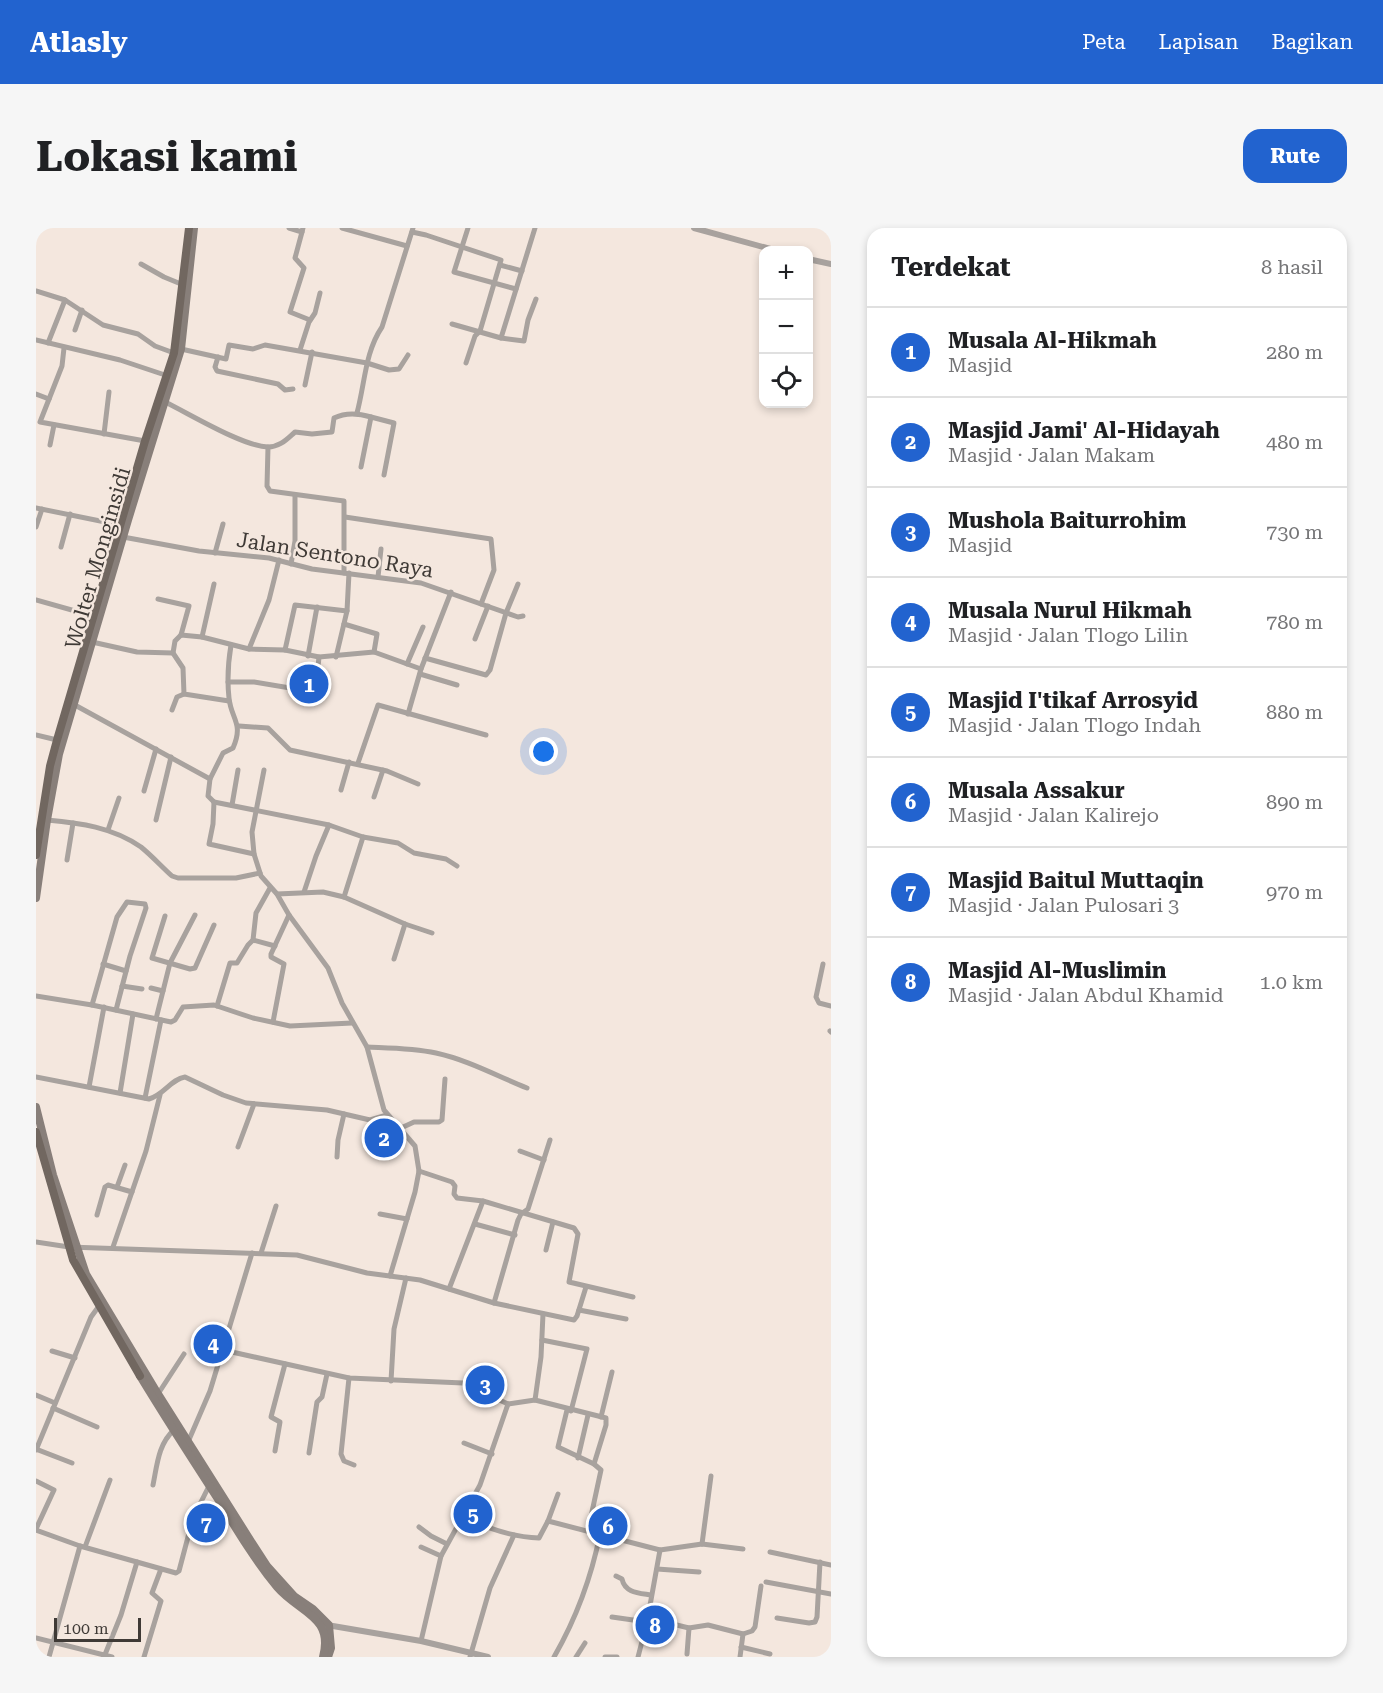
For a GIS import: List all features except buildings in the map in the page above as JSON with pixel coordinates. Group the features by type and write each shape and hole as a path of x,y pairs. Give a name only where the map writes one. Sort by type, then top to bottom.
{"main road":[{"name":"Wolter Monginsidi","path":"36,898 42,816 123,537 123,521 145,441 168,376 182,350 181,284 189,228"},
{"name":"Wolter Monginsidi","path":"36,855 50,766 57,740 123,521 182,350 194,228"},
{"path":"36,1107 78,1269 143,1376 158,1394 267,1566 294,1596 314,1609 325,1624 331,1648 328,1657"},
{"path":"36,1132 73,1247 174,1430 248,1548 278,1588 292,1602 325,1624"},
{"path":"322,1657 326,1646 325,1624"}],"street":[{"path":"289,228 303,230 295,258 304,268 290,311 292,314 309,320"},
{"path":"342,228 408,246"},
{"path":"468,228 454,272 516,289"},
{"path":"501,338 535,228"},
{"path":"694,228 759,246"},
{"path":"357,413 374,338 382,327 412,230 500,259 480,332 475,336 466,363"},
{"path":"813,260 831,264"},
{"path":"141,264 181,284"},
{"path":"500,265 522,271"},
{"path":"36,291 66,300 103,325 138,334 155,346 226,359 230,344 253,349 265,345 300,350 367,363 389,370 399,369 408,355"},
{"path":"300,350 309,320 315,313 320,293"},
{"path":"452,324 520,342 524,340 536,299"},
{"path":"48,343 66,300"},
{"path":"75,330 82,310"},
{"path":"36,340 120,360 168,376"},
{"path":"64,348 62,366 38,422 145,441"},
{"path":"305,385 312,352"},
{"path":"218,357 217,371 278,384 285,390 293,388"},
{"path":"104,434 109,392"},
{"path":"36,394 49,399"},
{"path":"165,402 241,441 268,447 284,442 295,432 329,433 333,430 335,417 357,413 394,423 384,475"},
{"path":"361,467 371,417"},
{"path":"50,445 54,425"},
{"path":"268,447 268,489 273,492 343,500 346,504 347,611 336,657"},
{"path":"291,564 295,541 295,495"},
{"path":"36,527 39,508 123,521"},
{"path":"61,547 69,514"},
{"path":"345,517 490,539 494,570 482,603"},
{"path":"215,553 223,524"},
{"name":"Jalan Sentono Raya","path":"123,537 215,553 279,560 312,569 421,583 451,592 420,672 408,714"},
{"path":"378,577 381,549"},
{"path":"249,649 269,600 279,560"},
{"path":"202,637 214,584"},
{"path":"425,658 486,675 490,670 506,613 518,584"},
{"path":"451,592 518,618 523,616"},
{"path":"158,598 189,606 182,635 175,641 173,653 183,668 184,694"},
{"path":"36,600 93,616"},
{"path":"285,650 295,605 347,611"},
{"path":"308,656 317,606"},
{"path":"475,639 489,606"},
{"path":"344,624 377,634 374,652"},
{"path":"407,664 423,627"},
{"path":"182,635 202,637 249,649 285,650 319,657 374,652 457,685"},
{"path":"92,642 137,652 173,653"},
{"path":"231,645 229,701 239,726 233,748 223,753 210,779 209,799 214,802 329,825 363,837 398,843 414,853 446,859 457,866"},
{"path":"228,682 255,682 314,692 319,657"},
{"path":"172,710 177,697 184,694 229,701"},
{"path":"73,704 210,779"},
{"path":"358,764 378,705 486,735"},
{"path":"239,726 268,728 290,750 383,770 418,784"},
{"path":"36,735 57,740"},
{"path":"144,791 156,748"},
{"path":"156,820 171,757"},
{"path":"341,790 349,762"},
{"path":"232,805 238,770"},
{"path":"264,770 252,832 254,854 260,873 328,968 342,1003 367,1047 384,1110 414,1146 419,1171 390,1276"},
{"path":"374,797 383,770"},
{"path":"108,830 119,798"},
{"path":"214,802 209,844 254,854"},
{"path":"42,816 108,830 141,848 172,876 236,878 260,873"},
{"path":"67,860 73,823"},
{"path":"304,892 329,825"},
{"path":"344,897 363,837"},
{"path":"217,1006 230,963 237,963 253,940 255,917 270,888"},
{"path":"277,894 327,893 344,897 405,924 432,933"},
{"path":"92,1005 117,917 129,901 145,904 146,908 116,1010"},
{"path":"145,1098 163,990 170,963 195,915"},
{"path":"273,1022 284,965 271,956 289,915"},
{"path":"165,916 152,957 190,969 195,968 214,925"},
{"path":"394,959 405,924"},
{"path":"253,940 274,946"},
{"path":"104,964 126,971"},
{"path":"823,964 816,997 819,1003 831,1006"},
{"path":"122,986 142,989"},
{"path":"151,988 163,990"},
{"path":"36,996 104,1007 158,1020 174,1021 183,1007 212,1005 290,1026 352,1023"},
{"path":"89,1087 104,1007"},
{"path":"120,1094 133,1014"},
{"path":"367,1047 437,1053 466,1062 527,1088"},
{"path":"36,1077 145,1098 159,1095 178,1078 185,1077 240,1102 327,1110 370,1120 387,1114"},
{"path":"401,1128 414,1122 442,1120 445,1079"},
{"path":"113,1247 146,1151 159,1095"},
{"path":"238,1147 254,1104"},
{"path":"337,1156 344,1114"},
{"path":"494,1303 520,1216 528,1209 550,1140"},
{"path":"520,1151 543,1160"},
{"path":"117,1187 125,1165"},
{"path":"419,1171 452,1182 455,1186 456,1198 483,1201 574,1228 577,1231 570,1284 633,1297"},
{"path":"97,1215 105,1186 132,1192"},
{"path":"449,1288 483,1201"},
{"path":"261,1253 276,1206"},
{"path":"380,1214 407,1219"},
{"path":"546,1250 553,1222"},
{"path":"475,1224 515,1235"},
{"path":"36,1244 297,1255 368,1273 406,1278 449,1288 494,1303 574,1320 586,1287"},
{"path":"188,1442 210,1391 252,1253"},
{"path":"391,1381 394,1329 406,1278"},
{"path":"72,1463 36,1449 39,1435 54,1406 91,1317 99,1306"},
{"path":"579,1310 626,1319"},
{"path":"535,1400 543,1314"},
{"path":"542,1340 587,1349 558,1445 560,1450 601,1469 590,1521 593,1526 592,1531"},
{"path":"223,1350 349,1378 463,1383 508,1404 535,1400 601,1417 606,1421 594,1464"},
{"path":"52,1351 75,1358"},
{"path":"158,1394 184,1354"},
{"path":"275,1451 280,1423 272,1417 285,1364"},
{"path":"601,1417 612,1372"},
{"path":"309,1453 317,1402 322,1396 327,1374"},
{"path":"349,1378 341,1454 344,1461 354,1465"},
{"path":"36,1395 97,1427"},
{"path":"421,1641 441,1556 480,1485 508,1404"},
{"path":"578,1458 588,1415"},
{"path":"153,1485 162,1446 174,1430"},
{"path":"464,1443 492,1454"},
{"path":"702,1544 711,1476"},
{"path":"49,1657 82,1547 110,1480"},
{"path":"36,1481 54,1490 36,1530 82,1547 173,1573 179,1571 193,1518 209,1486"},
{"path":"462,1516 486,1528 539,1538 558,1494"},
{"path":"548,1521 660,1550 702,1544 743,1549"},
{"path":"419,1527 447,1544"},
{"path":"554,1657 574,1622 594,1566 600,1534"},
{"path":"470,1655 490,1588 514,1535"},
{"path":"421,1547 441,1556"},
{"path":"638,1657 660,1550"},
{"path":"770,1552 831,1565"},
{"path":"104,1656 121,1615 137,1562"},
{"path":"777,1618 815,1622 820,1562"},
{"path":"144,1657 161,1601 152,1593 161,1569"},
{"path":"657,1569 699,1572"},
{"path":"616,1576 622,1579 623,1584 629,1590 651,1595"},
{"path":"612,1617 647,1620 689,1628 708,1625 743,1634 752,1631 755,1627 763,1584 819,1590 831,1594"},
{"path":"325,1624 421,1641 470,1655 488,1657"},
{"path":"687,1654 689,1628"},
{"path":"740,1657 743,1634"},
{"path":"36,1638 112,1657"},
{"path":"576,1657 585,1643"},
{"path":"741,1647 771,1654"},
{"path":"606,1657 617,1657"}],"place":[{"name":"Musala Al-Hikmah","path":"309,684"},
{"name":"Masjid Jami' Al-Hidayah","path":"384,1138"},
{"name":"Musala Nurul Hikmah","path":"213,1344"},
{"name":"Mushola Baiturrohim","path":"485,1385"},
{"name":"Masjid I'tikaf Arrosyid","path":"473,1514"},
{"name":"Masjid Baitul Muttaqin","path":"206,1523"},
{"name":"Musala Assakur","path":"608,1526"},
{"name":"Masjid Al-Muslimin","path":"655,1625"}]}
